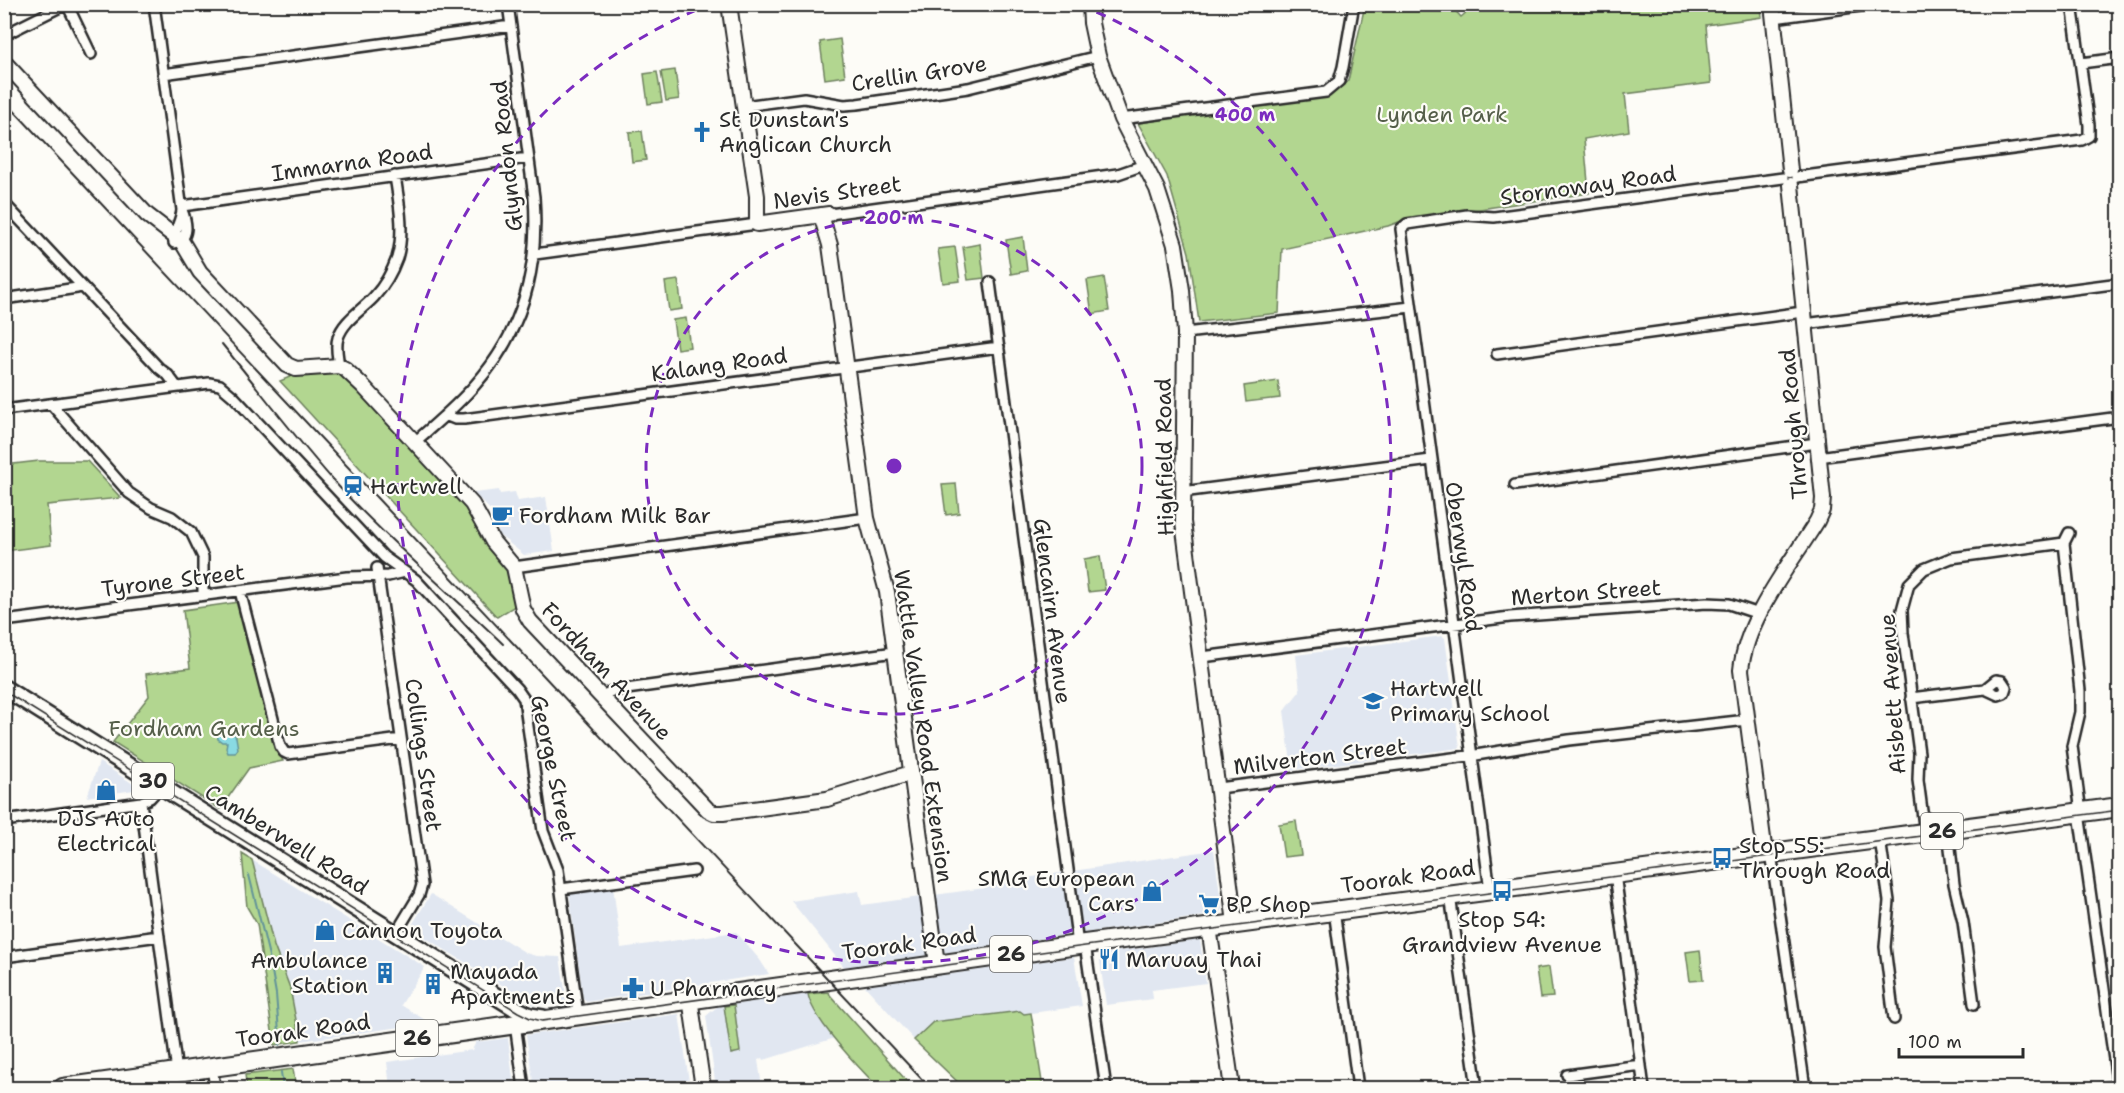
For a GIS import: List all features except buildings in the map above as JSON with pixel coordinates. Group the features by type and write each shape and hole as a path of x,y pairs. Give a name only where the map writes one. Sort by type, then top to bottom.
{"highway":[{"name":"Toorak Road","path":"63,1089 1081,944 2120,807"}],"main road":[{"name":"Camberwell Road","path":"4,688 502,1000 526,1014 549,1018"},
{"path":"494,1027 506,1017 502,1000"}],"street":[{"path":"4,35 67,4 91,54"},
{"path":"154,4 182,208 176,240"},
{"name":"Glyndon Road","path":"415,442 479,380 506,342 521,309 535,255 535,210 508,4"},
{"path":"729,4 761,224"},
{"name":"Highfield Road","path":"1090,4 1091,23 1098,56 1121,119 1157,189 1175,245 1182,290 1185,333 1183,522 1235,924"},
{"path":"1121,119 1326,92 1339,81 1354,4"},
{"path":"1773,11 1875,4"},
{"path":"2072,4 2081,63 2120,58"},
{"name":"Through Road","path":"1768,854 1747,720 1741,670 1743,652 1759,614 1817,521 1822,510 1823,498 1773,11"},
{"path":"164,74 511,26"},
{"name":"Crellin Grove","path":"744,106 804,98 848,105 868,103 968,88 1098,56"},
{"path":"4,62 147,215 176,240 200,272 290,367 300,369 339,366 336,345 340,331 378,292 397,257 401,221 395,176"},
{"name":"Stornoway Road","path":"1401,229 1407,224 1467,215 1494,217 2082,140 2089,136 2089,125 2081,63"},
{"name":"Immarna Road","path":"182,208 528,158"},
{"name":"Nevis Street","path":"535,255 1118,174 1144,165"},
{"path":"4,204 159,368 173,388"},
{"name":"Wattle Valley Road Extension","path":"825,215 867,518 886,585 937,964"},
{"name":"Oberwyl Road","path":"1401,229 1490,890"},
{"name":"Glencairn Avenue","path":"990,282 1081,944 1106,1089"},
{"path":"1497,354 2120,283"},
{"path":"4,299 81,286"},
{"path":"1185,333 1411,307"},
{"name":"Kalang Road","path":"445,415 455,419 464,419 999,347"},
{"name":"Fordham Avenue","path":"339,366 348,371 472,504 492,542 514,567 523,609 527,617 708,810 714,813 827,799 911,773"},
{"name":"George Street","path":"4,410 213,383 224,387 384,557 416,580 523,697 543,831 557,865 578,1014"},
{"path":"51,404 129,493 151,508 179,521 191,532 202,556 203,595"},
{"path":"1515,485 2120,417"},
{"path":"1182,492 1431,460"},
{"path":"514,567 867,518"},
{"path":"2069,533 2064,543 2080,691 2080,712 2072,746 2118,1087 2102,1089"},
{"name":"Aisbett Avenue","path":"1925,833 1918,780 1919,753 1902,610 1909,585 1924,569 1951,558 2064,543"},
{"path":"378,572 384,557"},
{"name":"Tyrone Street","path":"4,621 378,572 405,572"},
{"name":"Collings Street","path":"378,572 422,888 396,933"},
{"path":"240,591 280,746 284,752 288,754 401,739"},
{"name":"Merton Street","path":"1202,657 1510,617 1707,603 1729,604 1759,614"},
{"path":"601,696 612,691 895,652"},
{"path":"1911,698 1986,689"},
{"name":"Milverton Street","path":"1219,788 1471,756 1569,740 1747,720"},
{"path":"4,820 141,802 150,798 161,786"},
{"path":"141,802 177,1072"},
{"path":"1948,830 1954,884 1963,922 1974,1004"},
{"path":"1880,839 1889,901 1885,947 1894,1019"},
{"path":"1768,854 1804,1089"},
{"path":"561,889 694,871"},
{"path":"1615,874 1644,1089"},
{"path":"1450,895 1477,1089"},
{"path":"1334,910 1358,1089"},
{"path":"1209,927 1232,1089"},
{"path":"4,957 159,936"},
{"path":"690,998 703,1089"},
{"path":"515,1024 524,1089"},
{"path":"1567,1075 1641,1065"},
{"path":"212,1067 215,1089"}],"shaded area":[{"path":"499,490 500,494 515,492 518,501 546,497 554,551 524,555 499,535 495,515 474,493"},
{"name":"Hartwell Primary School","path":"1442,636 1445,638 1460,748 1292,770 1284,711 1300,691 1296,655"},
{"path":"99,762 135,785 134,790 87,797"},
{"path":"1214,850 1222,909 1218,914 844,967 791,901 859,891 862,905 985,888 993,883"},
{"path":"252,860 425,967 401,1005 430,1023 300,1041 290,988 274,946"},
{"path":"613,886 621,948 736,932 769,974 586,1002 583,998 569,892"},
{"path":"431,894 526,953 536,956 560,957 567,1003 534,1005 413,930 412,925"},
{"path":"1200,940 1206,983 1152,990 1153,999 1106,1005 1099,954"},
{"path":"1074,957 1082,1006 933,1022 914,1040 865,986"},
{"path":"808,994 810,1002 835,1038 758,1060 762,1087 716,1088 706,1016 717,1007"},
{"path":"679,1014 690,1088 534,1088 526,1035"},
{"path":"508,1038 514,1088 390,1088 387,1062 472,1050 476,1042"}],"green space":[{"name":"Lynden Park","path":"1476,4 1703,4 1704,7 1724,4 1761,5 1762,17 1706,25 1711,83 1625,94 1629,131 1584,139 1589,193 1404,220 1388,226 1282,249 1279,313 1199,322 1189,253 1167,176 1138,123 1329,95 1348,81 1365,5 1450,5 1461,17"},
{"path":"840,39 845,76 825,79 820,42"},
{"path":"675,70 679,99 666,101 661,72"},
{"path":"657,72 662,102 648,104 644,74"},
{"path":"642,131 646,160 632,162 629,132"},
{"path":"1023,237 1027,271 1011,274 1006,240"},
{"path":"980,244 984,278 968,280 963,247"},
{"path":"955,247 960,281 943,283 938,249"},
{"path":"1104,277 1109,311 1092,314 1087,280"},
{"path":"678,280 682,309 669,311 665,282"},
{"path":"686,318 690,347 677,349 673,320"},
{"path":"329,370 342,373 460,497 491,550 507,566 518,604 497,617 280,381 297,374"},
{"path":"1278,381 1280,398 1246,402 1244,386"},
{"path":"39,461 87,461 121,498 47,505 51,545 5,551 5,465"},
{"path":"956,484 959,513 946,515 942,485"},
{"path":"1100,556 1105,590 1088,592 1084,559"},
{"name":"Fordham Gardens","path":"239,602 276,748 283,761 249,768 220,809 113,742 149,696 146,674 190,668 183,610"},
{"path":"1296,821 1301,855 1284,857 1279,824"},
{"path":"242,854 252,860 274,946 290,988 300,1041 274,1045 257,924 247,907"},
{"path":"1700,950 1703,980 1690,981 1686,952"},
{"path":"1549,967 1553,997 1540,998 1536,969"},
{"path":"829,992 913,1088 879,1088 849,1056 818,1017 808,994"},
{"path":"734,1005 740,1052 731,1054 724,1006"},
{"path":"1020,1011 1024,1014 1031,1013 1043,1088 964,1088 914,1040 933,1022"},
{"path":"293,1069 296,1088 247,1088 245,1075"}],"water":[{"path":"223,727 230,728 236,737 238,749 235,753 228,753 227,742 218,739 217,731"}],"waterway":[{"path":"249,875 270,960 276,994 280,1045"},
{"path":"281,1072 283,1088"}],"tram line":[{"path":"4,691 518,1012 542,1021 1085,946 2120,810"}],"railway":[{"path":"4,100 930,1088"},
{"path":"222,344 325,472 400,549 503,644"}],"place":[{"name":"St Dunstan's Anglican Church","path":"702,132"},
{"name":"Hartwell","path":"353,486"},
{"name":"Fordham Milk Bar","path":"502,515"},
{"name":"Hartwell Primary School","path":"1373,701"},
{"name":"DJS Auto Electrical","path":"106,790"},
{"name":"Stop 55: Through Road","path":"1722,858"},
{"name":"SMG European Cars","path":"1152,891"},
{"name":"Stop 54: Grandview Avenue","path":"1502,891"},
{"name":"BP Shop","path":"1209,904"},
{"name":"Cannon Toyota","path":"325,930"},
{"name":"Maruay Thai","path":"1109,959"},
{"name":"Ambulance Station","path":"385,973"},
{"name":"Mayada Apartments","path":"433,984"},
{"name":"U Pharmacy","path":"633,988"}]}
